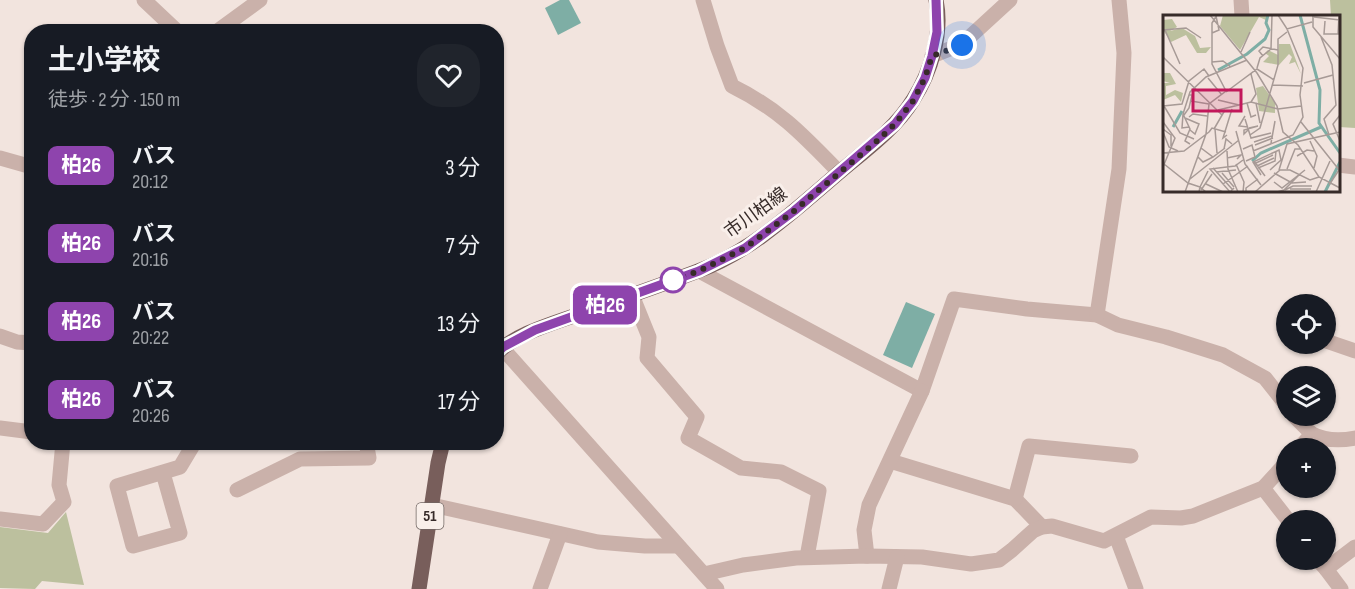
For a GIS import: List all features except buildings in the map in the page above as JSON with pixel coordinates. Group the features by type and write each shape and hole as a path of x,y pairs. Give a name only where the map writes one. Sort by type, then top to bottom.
{"main road":[{"name":"市川柏線","path":"504,345 535,330 699,271 745,248 794,211 895,124 913,101 925,78 932,56 937,32 936,0"},
{"name":"51","path":"419,589 441,450"}],"street":[{"path":"144,0 170,24"},
{"path":"227,24 260,0"},
{"path":"703,0 732,86 755,97 778,113 801,132 839,172"},
{"path":"932,56 962,45 1010,0"},
{"path":"1097,315 1119,169 1124,64 1119,0"},
{"path":"1241,0 1242,15"},
{"path":"0,158 24,165"},
{"path":"1340,165 1355,167"},
{"path":"699,271 922,391"},
{"path":"632,295 649,337 647,358 697,417 688,438 741,468 781,472 819,491 807,557"},
{"path":"867,556 864,530 869,505 922,391 954,299 1027,309 1097,315 1118,325 1223,355 1265,378 1276,392"},
{"path":"0,336 24,342"},
{"path":"1336,344 1355,351"},
{"path":"504,353 717,589"},
{"path":"1304,426 1312,434 1324,440 1355,438"},
{"path":"0,428 24,431"},
{"path":"1308,438 1312,434"},
{"path":"1015,499 1029,446 1131,456"},
{"path":"0,519 44,524 64,502 59,485 62,450"},
{"path":"162,473 180,533 133,546 117,486 180,467 190,450"},
{"path":"237,490 300,459 369,458 368,450"},
{"path":"890,461 1015,499 1042,527"},
{"path":"704,574 743,565 807,557 922,557 971,564 999,560 1033,531 1042,527 1052,526 1104,541 1151,518 1193,516 1263,488 1276,474"},
{"path":"1263,488 1280,510"},
{"path":"432,505 598,542 678,546"},
{"path":"540,589 560,534"},
{"path":"1116,536 1136,589"},
{"path":"1336,557 1355,547"},
{"path":"889,589 897,557"},
{"path":"1326,570 1340,589"}],"green space":[{"path":"1330,0 1355,0 1355,128 1340,127 1340,15 1331,15"},
{"path":"66,512 84,585 42,581 35,589 0,588 0,527 48,533"}],"water":[{"path":"560,0 569,0 581,23 558,35 545,8"},
{"path":"906,302 935,314 912,368 883,355"}],"bus line":[{"name":"柏26","path":"504,346 535,330 699,271 745,248 794,211 877,141 895,124 913,101 925,78 932,56 937,32 936,0"}],"route":[{"path":"673,280 699,271 745,248 794,211 895,124 913,101 925,78 932,56 962,45"}]}
